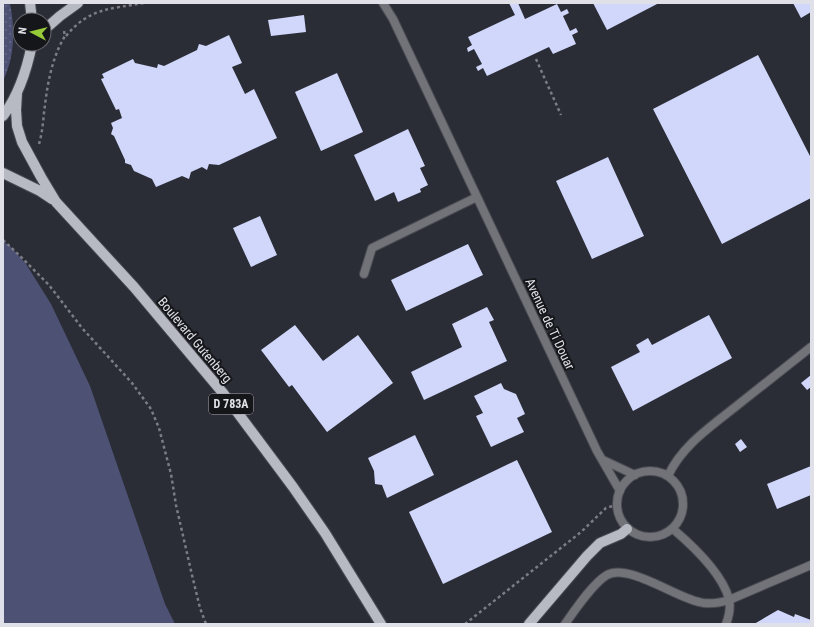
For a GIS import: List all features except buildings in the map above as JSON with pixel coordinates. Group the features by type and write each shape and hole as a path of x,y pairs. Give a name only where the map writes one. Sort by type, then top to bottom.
{"main road":[{"path":"52,23 78,3"},
{"path":"3,116 17,93 28,65 30,52"},
{"name":"Boulevard Gutenberg","path":"17,93 17,126 22,142 56,202 134,287 223,393 293,486 325,533 381,624"},
{"name":"Boulevard Gutenberg","path":"3,173 40,191 56,202"},
{"path":"529,624 587,556 600,544 621,534 627,529"}],"street":[{"name":"Avenue de Ti Douar","path":"383,3 393,19 588,432 620,491"},
{"name":"Avenue de Ti Douar","path":"390,3 393,19"},
{"path":"364,274 372,248 477,197"},
{"path":"668,476 671,467 698,437 811,347"},
{"path":"603,460 635,474"},
{"path":"646,471 657,471 668,476 676,483 682,492 684,503 678,524 673,529 659,537 648,538 637,535 627,529 618,513 617,504 620,491 625,483 635,474 646,471"},
{"path":"673,529 689,544 721,581 729,600 730,611 726,624"},
{"path":"565,624 598,581 613,572 631,574 699,602 718,603 729,600 811,565"}],"path":[{"path":"28,155 40,143 48,86 56,57 65,36 74,26 94,13 110,8 144,3"},
{"path":"60,16 65,36"},
{"path":"536,59 562,115"},
{"path":"3,240 49,285 82,328 132,383 151,409 159,428 172,474 176,505 200,608 206,624"},
{"path":"465,624 581,532 606,508 617,504"}],"shaded area":[{"path":"3,3 10,3 12,16 12,52 3,81"},
{"path":"3,241 11,247 26,264 51,304 90,386 165,604 175,624 3,624"}]}
